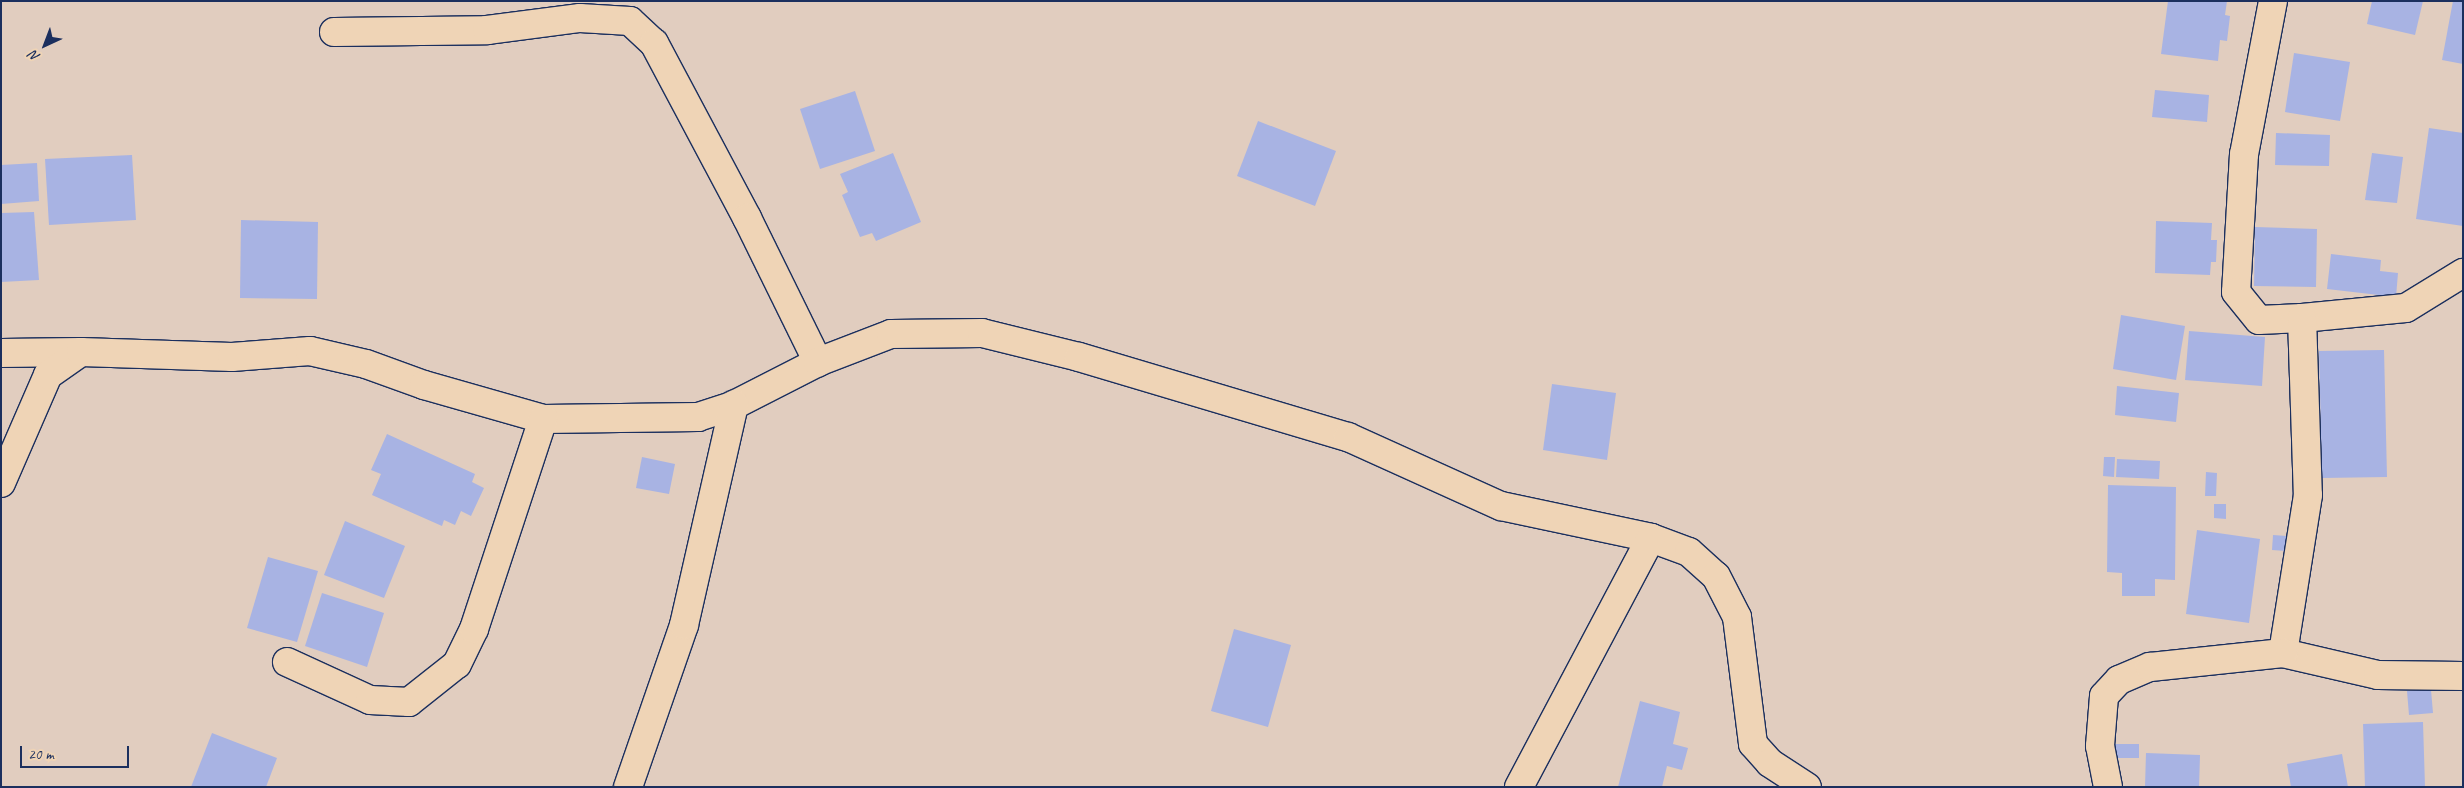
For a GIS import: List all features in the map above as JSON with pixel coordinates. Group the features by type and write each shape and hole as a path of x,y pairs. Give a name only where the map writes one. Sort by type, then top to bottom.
{"street":[{"path":"2273,1 2244,154 2236,292 2259,320 2302,318 2406,308 2463,273"},
{"path":"334,32 487,30 580,18 630,22 654,43 747,218 818,362"},
{"path":"2283,653 2308,495 2302,318"},
{"path":"1,353 81,352 232,357 310,351 366,364 424,385 543,419 698,417 734,405 818,362 891,334 982,333 1079,357 1348,437 1501,506 1651,538 1689,552 1716,576 1737,617 1753,744 1770,764 1806,787"},
{"path":"1,483 48,375 81,352"},
{"path":"628,787 684,626 734,405"},
{"path":"287,662 370,700 409,702 457,664 474,629 543,419"},
{"path":"1519,787 1651,538"},
{"path":"2108,787 2100,746 2104,696 2119,680 2150,667 2283,653 2378,675 2463,676"}],"building":[{"path":"2168,1 2227,1 2225,15 2230,16 2227,41 2220,40 2218,61 2161,54"},
{"path":"2372,1 2423,1 2415,35 2367,24"},
{"path":"2453,1 2463,1 2463,64 2442,60"},
{"path":"2294,53 2350,62 2340,121 2285,112"},
{"path":"2155,90 2209,95 2207,122 2152,117"},
{"path":"855,91 875,151 820,169 800,109"},
{"path":"1258,121 1336,151 1315,206 1237,176"},
{"path":"2429,128 2463,133 2463,226 2416,219"},
{"path":"2276,133 2330,135 2329,166 2275,165"},
{"path":"893,153 921,222 876,241 872,233 860,237 842,195 848,192 840,174"},
{"path":"2372,153 2403,157 2397,203 2365,200"},
{"path":"132,155 136,220 49,225 45,159"},
{"path":"37,163 39,201 1,204 1,165"},
{"path":"34,212 39,280 1,282 1,213"},
{"path":"241,220 318,222 317,299 240,298"},
{"path":"2156,221 2212,223 2211,240 2217,240 2216,262 2211,262 2210,275 2155,273"},
{"path":"2255,227 2317,229 2316,287 2254,286"},
{"path":"2331,254 2381,260 2380,271 2398,273 2396,297 2327,289"},
{"path":"2121,315 2185,326 2176,380 2113,369"},
{"path":"2189,331 2265,337 2262,386 2185,380"},
{"path":"2384,350 2387,477 2322,478 2319,351"},
{"path":"1552,384 1616,393 1607,460 1543,450"},
{"path":"2117,386 2179,393 2176,422 2115,415"},
{"path":"387,434 475,474 472,482 484,488 471,516 461,511 455,525 444,520 442,526 372,495 381,474 371,470"},
{"path":"642,457 675,464 669,494 636,488"},
{"path":"2104,457 2115,457 2114,477 2103,476"},
{"path":"2117,459 2160,461 2159,479 2116,477"},
{"path":"2206,472 2217,473 2216,496 2205,496"},
{"path":"2108,485 2176,487 2175,580 2155,579 2155,596 2122,596 2122,573 2107,572"},
{"path":"2214,504 2226,504 2226,519 2214,518"},
{"path":"345,521 405,546 384,598 324,575"},
{"path":"2197,530 2260,539 2249,623 2186,614"},
{"path":"2273,535 2287,536 2286,551 2272,550"},
{"path":"268,557 318,571 297,642 247,628"},
{"path":"322,593 384,613 367,667 305,646"},
{"path":"1234,629 1291,645 1268,727 1211,711"},
{"path":"2431,690 2433,713 2409,715 2407,691"},
{"path":"1640,701 1680,712 1673,744 1688,748 1682,770 1667,766 1662,787 1618,787"},
{"path":"2423,722 2425,787 2365,787 2363,724"},
{"path":"212,733 277,758 266,787 191,787"},
{"path":"2114,744 2139,744 2139,758 2115,758"},
{"path":"2146,753 2200,755 2199,787 2145,787"},
{"path":"2342,754 2348,787 2291,787 2287,764"}]}
